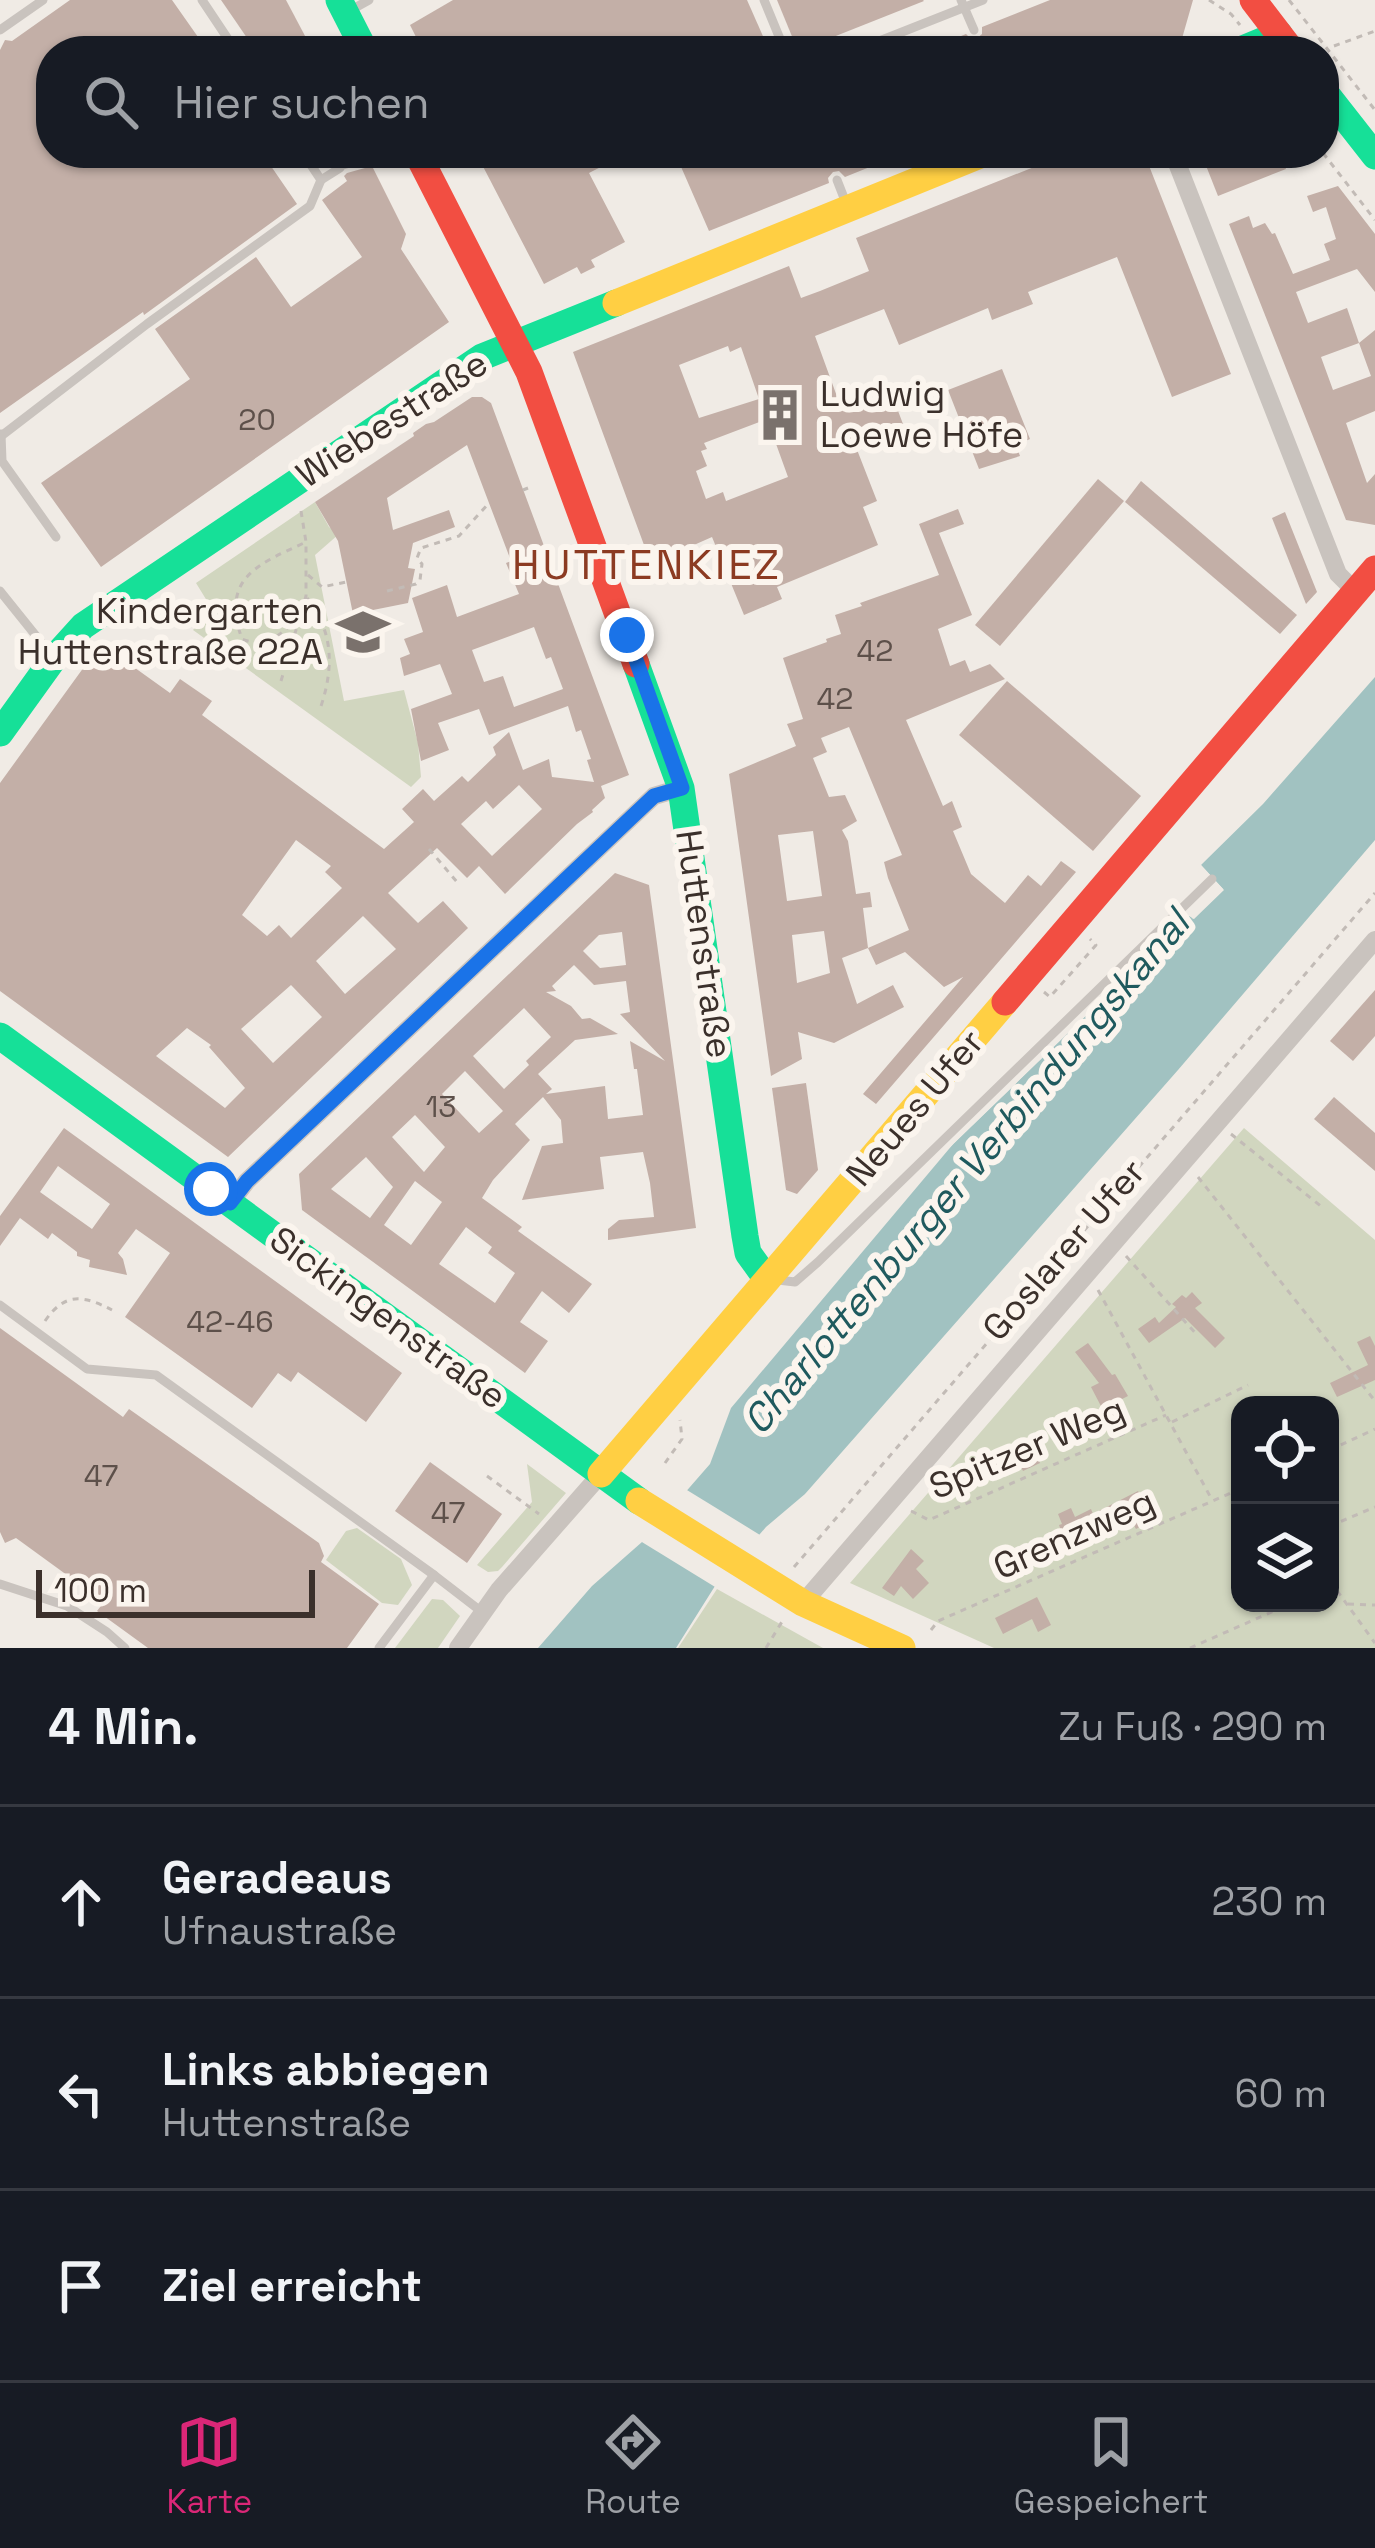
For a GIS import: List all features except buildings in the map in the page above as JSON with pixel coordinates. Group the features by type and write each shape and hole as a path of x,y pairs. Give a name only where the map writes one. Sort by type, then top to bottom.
{"street":[{"path":"351,4 361,36"},
{"path":"1242,7 1277,36"},
{"path":"1339,110 1375,156"},
{"name":"Huttenstraße","path":"425,168 536,392 682,788 745,1236 748,1252 766,1278"},
{"name":"Wiebestraße","path":"3,722 82,626 466,367 948,168"},
{"path":"1180,168 1338,574 1355,591"},
{"name":"Neues Ufer","path":"458,1648 482,1612 555,1526 1375,569"},
{"path":"230,1203 247,1181 654,796 682,788"},
{"name":"Goslarer Ufer","path":"793,1611 1375,940"},
{"name":"Sickingenstraße","path":"0,1036 632,1496 767,1580 793,1611 888,1645"}],"lane":[{"path":"0,30 43,0"},
{"path":"202,0 226,36"},
{"path":"764,0 778,36"},
{"path":"961,0 974,30"},
{"path":"892,36 983,0"},
{"path":"313,168 321,180"},
{"path":"56,537 2,461 0,436 310,206 321,180 339,168"},
{"path":"837,180 848,208"},
{"path":"0,591 54,658"},
{"path":"766,1278 795,1282 818,1262 1212,879"},
{"path":"0,1305 87,1369 156,1376 482,1612"},
{"path":"379,1648 434,1575"},
{"path":"0,1584 67,1606 125,1648"}],"path":[{"path":"1209,0 1242,7"},
{"path":"1289,0 1317,36"},
{"path":"1339,44 1375,31"},
{"path":"1339,64 1375,110"},
{"path":"1335,168 1375,220"},
{"path":"387,591 416,584 421,548 459,536 489,503"},
{"path":"281,681 306,596 301,511"},
{"path":"300,617 277,637 260,644 242,639 236,610 244,578 256,566 306,542"},
{"path":"307,573 322,587 346,582"},
{"path":"306,596 320,614 330,650 330,672 320,709"},
{"path":"429,849 457,882"},
{"path":"794,1567 1375,892"},
{"path":"1042,991 1050,998 1096,945 1088,938"},
{"path":"1230,1133 1322,1207"},
{"path":"1199,1178 1375,1401"},
{"path":"1125,1255 1198,1336"},
{"path":"1096,1288 1212,1499"},
{"path":"37,1332 58,1305 68,1300 86,1299 112,1310"},
{"path":"1171,1422 1248,1385"},
{"name":"Spitzer Weg","path":"907,1509 929,1520 1166,1415"},
{"path":"664,1463 682,1439 680,1420"},
{"path":"1339,1446 1375,1429"},
{"path":"487,1476 555,1526"},
{"name":"Grenzweg","path":"931,1630 938,1621 1231,1492"},
{"path":"1339,1522 1375,1507"},
{"path":"1339,1595 1375,1643"},
{"path":"1346,1604 1375,1605"},
{"path":"766,1648 793,1611"},
{"path":"1190,1648 1272,1612"}],"green space":[{"path":"315,502 329,527 339,534 315,555 344,701 404,690 421,777 411,787 193,630 212,609 196,583"},
{"path":"1244,1128 1375,1240 1375,1648 994,1648 850,1583"},
{"path":"527,1464 566,1493 502,1567 488,1572 477,1565 532,1502"},
{"path":"357,1528 401,1559 412,1585 398,1605 382,1603 326,1560 346,1531"},
{"path":"717,1589 823,1648 678,1648"},
{"path":"432,1599 443,1600 460,1616 438,1648 395,1648"}],"water":[{"name":"Charlottenburger Verbindungskanal","path":"1375,677 1375,840 1178,1070 805,1494 766,1527 715,1586 676,1648 538,1648 710,1464 731,1408 954,1143 1190,915 1193,919 1223,889 1201,865 1263,804"}],"pier":[{"path":"1201,865 1224,890 1194,919 1189,916 913,1183 950,1139 1186,911 1194,911 1215,890 1197,870"},
{"path":"682,1487 765,1538 720,1590 637,1539"}],"traffic: fast":[{"path":"339,0 357,36"},
{"path":"1274,36 1279,34"},
{"path":"1339,110 1375,156"},
{"path":"0,733 83,626 482,357 616,303"},
{"path":"636,664 681,788 745,1236 748,1253 766,1278"},
{"path":"0,1036 639,1501"}],"traffic: slow":[{"path":"616,303 948,168"},
{"path":"601,1474 1005,1002"},
{"path":"639,1501 803,1603 902,1648"}],"traffic: jam":[{"path":"1253,0 1281,36"},
{"path":"425,168 529,372 636,664"},
{"path":"1005,1002 1375,569"}],"place":[{"name":"Ludwig Loewe Höfe","path":"780,415"},
{"name":"Kindergarten Huttenstraße 22A","path":"363,632"}],"district":[{"name":"HUTTENKIEZ","path":"647,564"}],"route":[{"path":"211,1189 230,1203 247,1181 654,796 682,788 627,635"}]}
